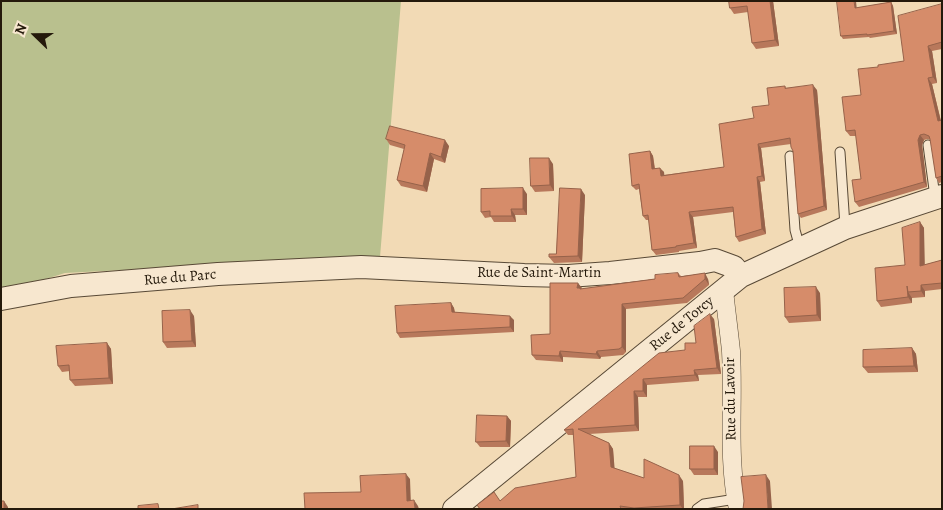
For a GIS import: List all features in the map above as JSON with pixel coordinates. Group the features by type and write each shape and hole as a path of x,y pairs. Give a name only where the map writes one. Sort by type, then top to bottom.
{"street":[{"name":"Rue de Torcy","path":"454,509 732,283 800,248 845,228 938,197"},
{"name":"Rue de Saint-Martin","path":"361,268 568,276 700,264 715,260 734,267 732,283"},
{"name":"Rue du Parc","path":"1,299 81,286 218,274 361,268"},
{"name":"Rue du Lavoir","path":"732,283 733,477 737,504"}],"lane":[{"path":"928,145 938,197"},
{"path":"840,152 845,228"},
{"path":"790,156 795,230 800,248"},
{"path":"700,507 737,504"}],"green space":[{"path":"1,1 401,1 380,257 65,273 1,293"}],"building":[{"path":"729,1 770,1 775,40 752,43 747,6 730,8"},
{"path":"837,1 854,1 855,8 891,2 894,31 841,36"},
{"path":"942,4 942,42 928,46 933,77 928,78 938,121 942,120 942,176 936,178 929,136 920,135 918,140 924,182 855,202 852,180 861,179 855,130 846,131 842,97 861,95 858,69 904,61 898,16"},
{"path":"813,85 824,206 798,214 793,151 790,138 758,144 762,176 757,177 762,229 736,237 733,207 689,212 694,243 652,250 648,215 643,216 639,184 632,186 629,154 650,151 652,169 660,168 661,176 724,167 719,124 754,118 752,107 769,105 767,88"},
{"path":"390,126 445,140 441,157 430,153 423,186 397,180 405,145 386,139"},
{"path":"530,158 549,158 550,185 531,186"},
{"path":"523,188 523,209 511,209 512,216 490,216 490,211 481,212 481,189"},
{"path":"560,188 581,189 578,256 549,257 549,254 556,254"},
{"path":"920,222 920,266 942,260 942,283 921,285 921,291 908,292 907,286 908,297 877,301 875,268 905,265 902,228"},
{"path":"678,273 679,277 705,273 705,279 683,298 622,304 622,347 619,349 597,351 596,354 560,351 559,356 532,355 531,335 550,334 550,283 578,283 577,288 580,289 655,279 655,275"},
{"path":"816,287 817,315 785,317 784,288"},
{"path":"451,303 452,312 510,316 510,327 397,333 395,306"},
{"path":"190,310 192,341 163,342 162,311"},
{"path":"710,314 717,368 694,370 695,375 643,379 643,391 634,391 635,425 578,429 609,443 611,467 644,478 644,459 679,475 680,505 634,508 620,506 621,509 480,509 477,505 494,492 500,501 515,488 576,477 573,429 564,430 659,353 685,350 685,343 696,343 694,326"},
{"path":"107,343 109,378 70,380 69,365 58,366 56,346"},
{"path":"912,348 914,366 863,367 863,350"},
{"path":"477,415 507,416 506,441 476,442"},
{"path":"690,446 714,446 714,469 690,469"},
{"path":"406,474 407,501 414,500 415,509 305,509 304,493 361,492 360,476"},
{"path":"766,475 768,509 743,509 741,477"},
{"path":"1,501 4,501 4,509 1,509"},
{"path":"158,504 159,509 138,509 138,506"},
{"path":"198,505 198,509 172,509"}]}
